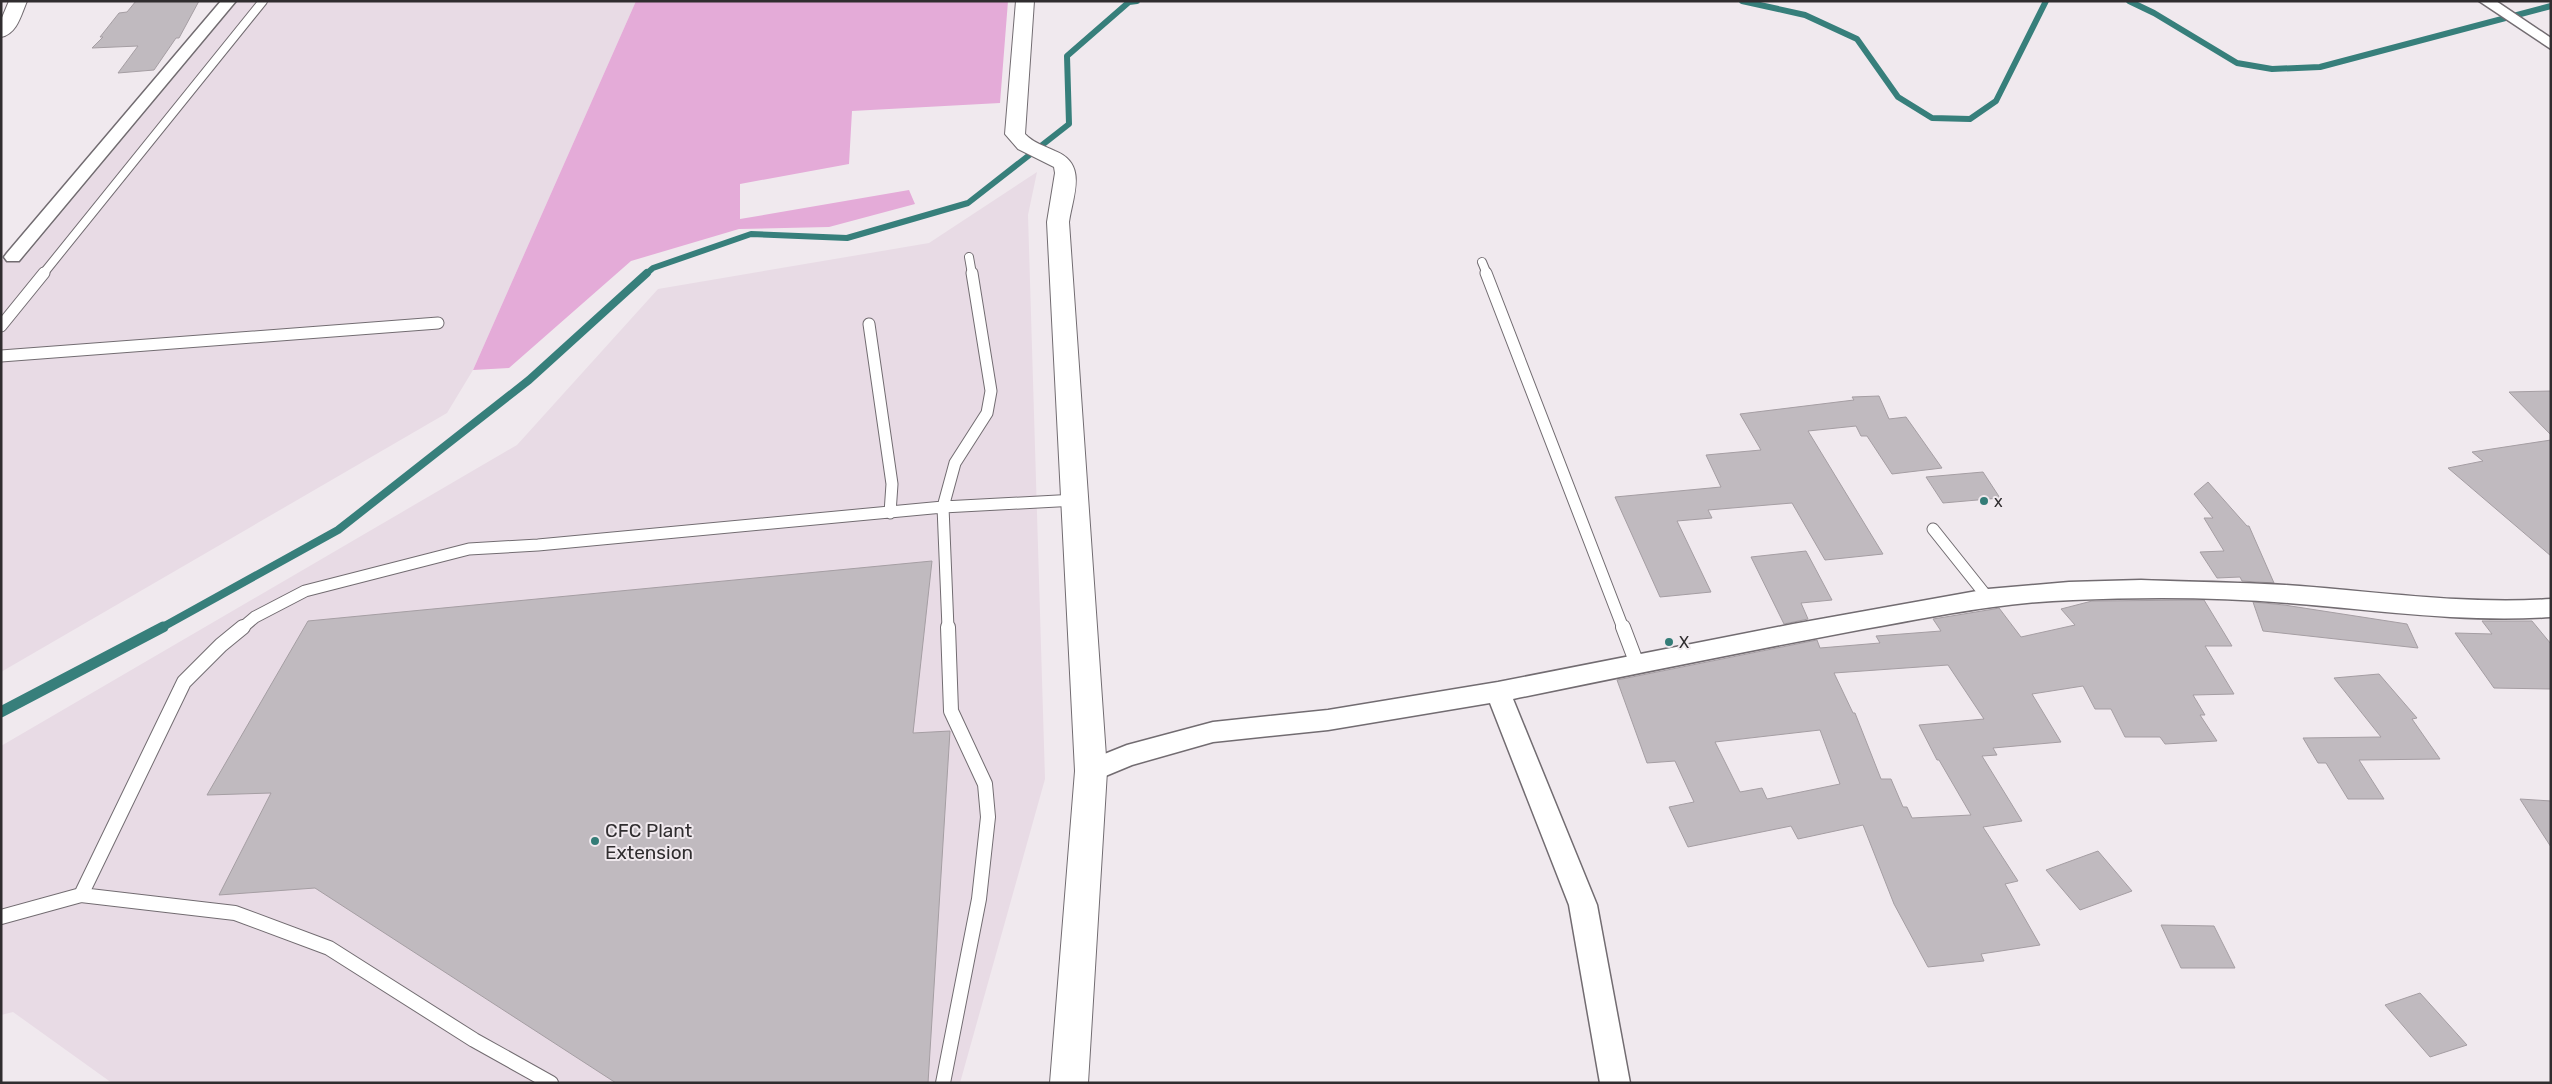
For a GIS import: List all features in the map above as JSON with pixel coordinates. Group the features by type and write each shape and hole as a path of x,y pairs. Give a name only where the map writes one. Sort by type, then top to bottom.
{"street":[{"path":"1,32 9,23 18,1"},
{"path":"13,258 229,1"},
{"path":"1025,1 1015,131 1018,140 1061,162 1065,170 1058,222 1091,771 1069,1083"},
{"path":"2486,1 2551,45"},
{"path":"1091,771 1127,756 1213,732 1328,720 1498,692 1988,598 2069,591 2141,589 2284,594 2423,606 2522,610 2551,608"},
{"path":"1498,692 1583,905 1615,1083"}],"lane":[{"path":"1,326 263,1"},
{"path":"943,1083 978,899 988,818 985,784 951,711 943,507 955,463 987,413 991,390 969,258"},
{"path":"1482,262 1637,664"},
{"path":"1,356 438,323"},
{"path":"869,324 892,484 890,514"},
{"path":"81,895 184,682 221,645 255,617 305,591 469,549 538,546 732,526 890,514 943,507 1076,500"},
{"path":"1933,529 1988,598"},
{"path":"1,917 81,895 236,913 329,948 474,1040 551,1083"}],"shaded area":[{"path":"238,1 636,1 473,370 447,413 1,672 1,260 24,258"},
{"path":"636,1 1008,1 1000,103 852,111 849,164 740,184 740,219 909,190 915,204 829,227 739,229 631,261 509,368 473,370"},
{"path":"1037,172 1028,215 1045,779 960,1083 112,1083 13,1012 1,1015 1,746 517,445 658,289 929,243"}],"building":[{"path":"136,1 199,1 179,38 176,38 154,70 118,73 138,46 92,48 103,37 100,37 119,13 127,12"},
{"path":"2551,391 2551,435 2509,392"},
{"path":"1879,396 1889,419 1906,417 1942,468 1892,474 1867,436 1861,436 1856,426 1808,431 1883,554 1825,560 1792,503 1708,510 1712,518 1677,521 1711,592 1660,597 1615,497 1721,487 1706,455 1761,450 1740,414 1854,400 1852,397"},
{"path":"2551,440 2551,556 2448,468 2483,461 2472,452"},
{"path":"1983,472 2000,498 1943,503 1926,477"},
{"path":"2208,482 2249,526 2274,583 2242,581 2240,577 2217,578 2200,552 2224,551 2204,518 2213,518 2194,494"},
{"path":"1806,551 1832,600 1801,603 1808,619 1784,624 1751,557"},
{"name":"CFC Plant Extension","path":"932,561 913,733 950,731 928,1083 616,1083 315,888 219,895 271,793 207,795 308,621"},
{"path":"2204,600 2232,646 2205,646 2234,694 2193,695 2205,715 2200,715 2217,741 2165,744 2160,737 2125,737 2111,709 2095,709 2083,686 2032,694 2061,742 1993,748 1997,755 1982,756 2022,821 1983,827 2018,881 2005,884 2040,945 1981,954 1984,961 1928,967 1894,904 1863,825 1798,839 1791,826 1688,847 1669,807 1694,802 1675,761 1647,763 1617,680 1817,640 1820,648 1880,643 1876,636 1941,631 1933,619 1999,608 2021,637 2075,625 2061,609 2092,601","holes":["1948,665 1984,719 1919,725 1937,760 1939,760 1971,815 1912,818 1907,807 1903,807 1891,779 1881,779 1855,713 1853,713 1834,673","1820,730 1840,784 1767,799 1762,788 1740,792 1715,742"]},
{"path":"2253,602 2407,624 2418,648 2263,631"},
{"path":"2482,621 2532,621 2551,644 2551,689 2494,688 2455,633 2492,634"},
{"path":"2379,674 2417,718 2412,719 2440,759 2359,760 2384,799 2348,799 2326,763 2318,763 2303,738 2381,737 2334,678"},
{"path":"2520,799 2551,801 2551,847"},
{"path":"2098,851 2132,891 2080,910 2046,870"},
{"path":"2161,925 2214,926 2235,968 2181,968"},
{"path":"2420,993 2467,1045 2430,1057 2385,1005"}],"waterway":[{"path":"646,274 653,268 751,234 847,238 968,203 1069,124 1067,56 1129,2 1137,1"},
{"path":"1742,1 1805,15 1857,39 1898,97 1932,118 1970,119 1996,101 2046,1"},
{"path":"2129,1 2154,13 2237,63 2272,69 2320,67 2551,6"},
{"path":"161,628 338,530 529,380 647,273"},
{"path":"1,712 163,627"}],"place":[{"name":"x","path":"1984,501"},
{"name":"X","path":"1669,642"},
{"name":"CFC Plant Extension","path":"595,841"}]}
